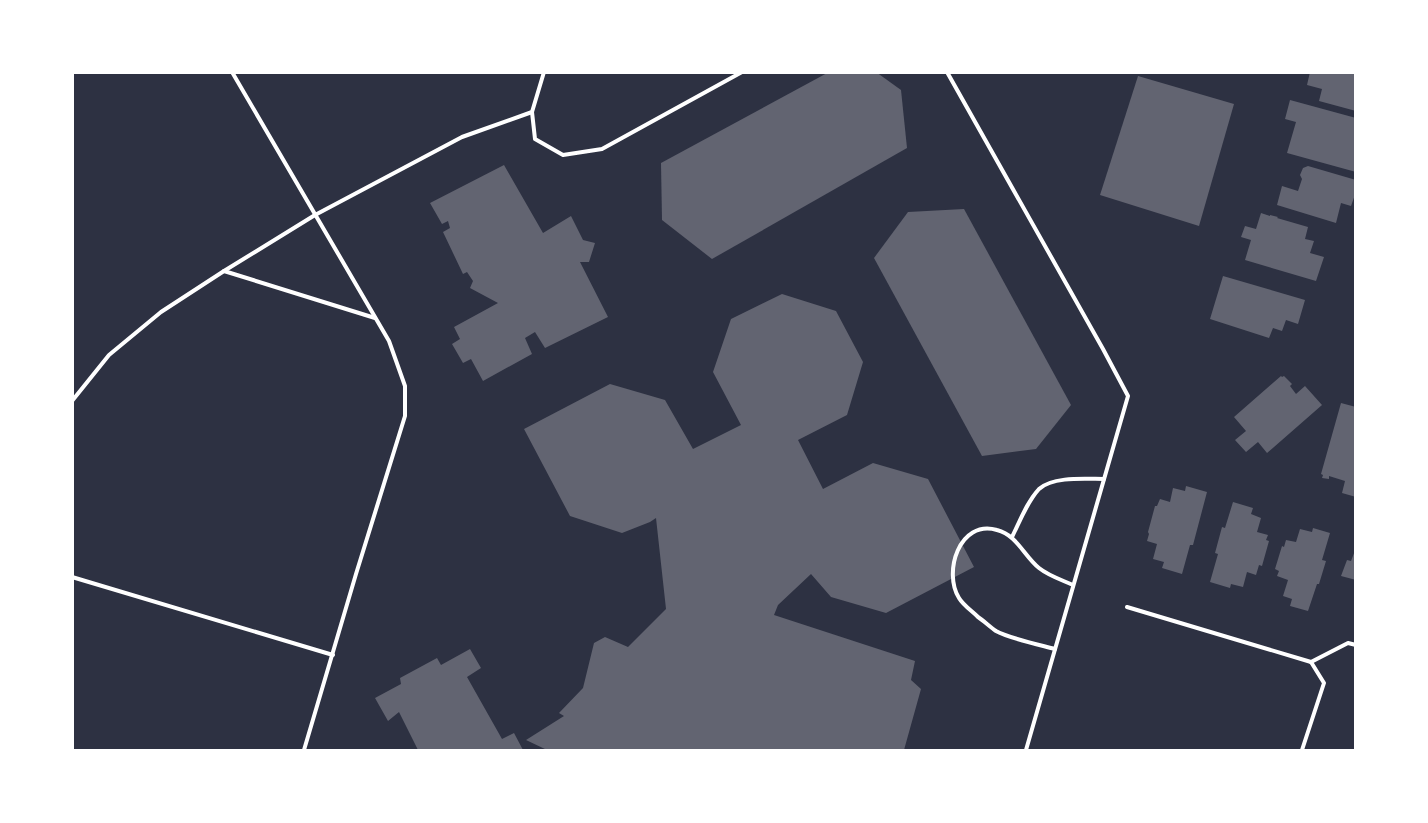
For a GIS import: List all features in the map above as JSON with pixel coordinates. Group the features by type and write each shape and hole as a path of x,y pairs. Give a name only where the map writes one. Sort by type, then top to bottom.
{"lane":[{"path":"232,72 389,341 404,386 406,416 356,574 304,750"},
{"path":"544,72 532,112 535,140 563,155 602,149 742,72"},
{"path":"947,72 1099,340 1128,396 1026,750"},
{"path":"72,401 109,355 161,312 224,271 315,215 462,137 532,112"},
{"path":"224,271 375,318"},
{"path":"1012,537 1031,501 1041,488 1058,481 1104,479"},
{"path":"1055,649 998,632 971,611 959,599 954,588 954,560 964,538 973,531 985,528 998,530 1012,537 1039,568 1073,585"},
{"path":"72,577 333,655"},
{"path":"1127,607 1311,662 1324,683 1302,750"},
{"path":"1311,662 1348,643 1356,645"}],"building":[{"path":"829,72 876,72 901,90 907,148 712,259 662,220 661,163"},
{"path":"1310,72 1356,72 1356,111 1319,101 1322,89 1307,85"},
{"path":"1138,76 1234,104 1199,226 1100,195"},
{"path":"1290,100 1356,118 1356,172 1287,153 1296,122 1285,119"},
{"path":"504,165 543,233 571,216 583,240 595,243 589,262 580,262 608,317 545,348 535,332 525,338 532,354 483,381 471,359 463,363 452,344 460,339 454,327 498,303 470,288 473,281 467,272 463,274 443,232 450,228 448,221 442,224 430,203"},
{"path":"1308,166 1356,180 1356,192 1351,206 1341,203 1336,223 1277,205 1282,186 1298,191 1302,179 1300,175 1303,168"},
{"path":"964,209 1071,405 1036,449 982,456 874,258 908,212"},
{"path":"1261,213 1308,227 1305,239 1314,241 1310,253 1324,257 1316,281 1245,260 1251,240 1241,237 1245,226 1256,229"},
{"path":"1223,276 1305,300 1298,324 1286,320 1282,331 1273,328 1269,338 1210,319"},
{"path":"782,294 836,311 863,362 847,415 798,440 823,489 873,463 928,479 974,567 886,613 831,597 811,574 778,605 774,615 915,661 911,680 921,689 904,750 547,750 526,740 564,716 559,713 583,688 594,643 605,637 628,647 666,609 656,518 622,533 570,516 524,429 610,384 665,400 693,449 741,425 713,372 731,319"},
{"path":"1281,376 1284,376 1292,384 1290,386 1296,394 1305,386 1322,405 1267,453 1258,442 1246,452 1235,440 1246,431 1234,417"},
{"path":"1341,403 1356,407 1356,497 1342,493 1345,481 1329,476 1329,479 1322,478 1323,475 1321,474"},
{"path":"1186,486 1207,492 1193,545 1190,545 1182,574 1162,568 1164,562 1153,559 1157,544 1147,541 1155,506 1157,506 1160,499 1170,502 1173,488 1185,491"},
{"path":"1233,502 1253,508 1251,514 1261,518 1257,532 1268,535 1266,540 1269,541 1262,566 1259,565 1256,575 1247,572 1243,587 1231,584 1230,588 1210,582 1218,554 1215,553 1222,527 1225,528"},
{"path":"1313,528 1330,533 1322,560 1326,561 1308,611 1290,606 1292,599 1283,596 1288,580 1277,576 1279,571 1275,569 1282,546 1284,547 1286,540 1296,542 1300,529 1312,532"},
{"path":"1356,548 1356,580 1341,576 1347,560 1351,561"},
{"path":"470,649 481,668 467,677 502,739 514,733 523,750 418,750 399,712 388,721 375,698 401,684 400,678 437,658 441,665"}]}
